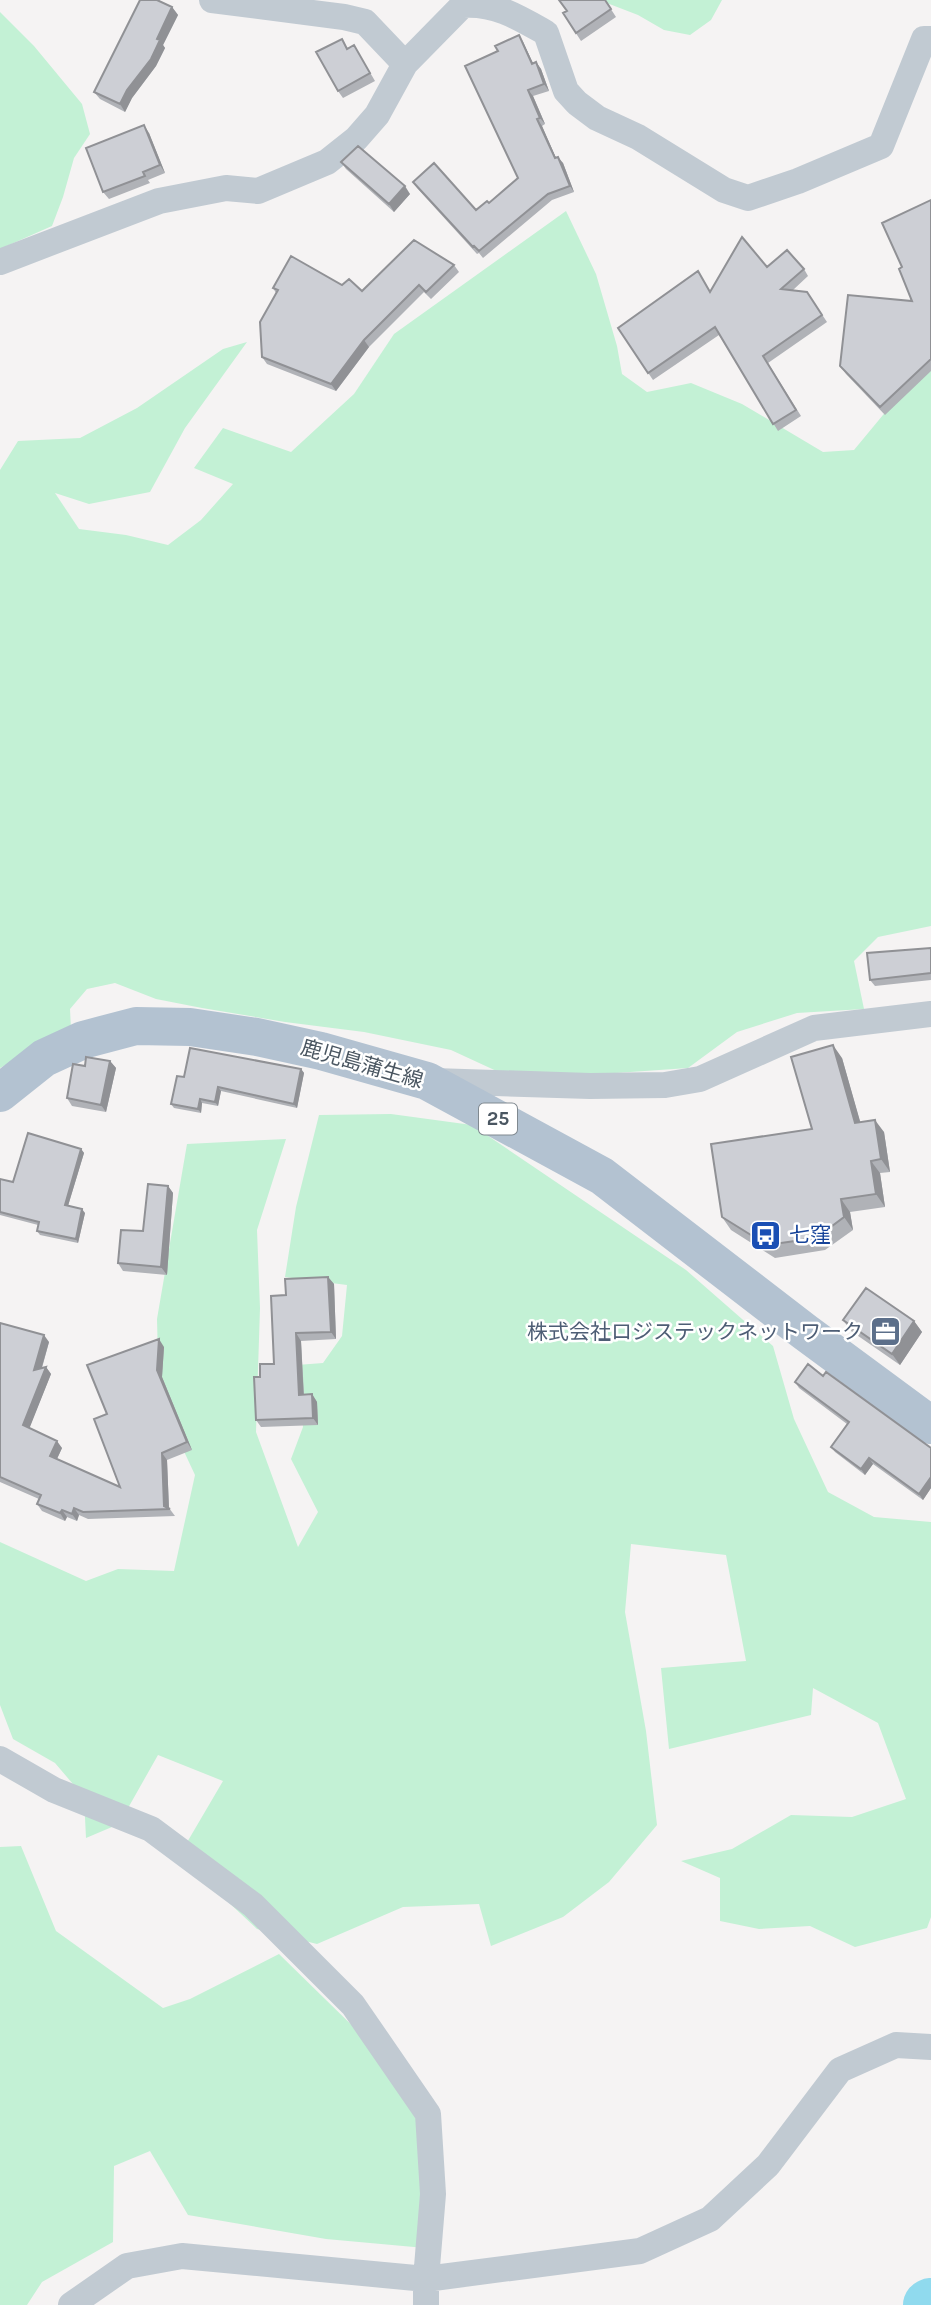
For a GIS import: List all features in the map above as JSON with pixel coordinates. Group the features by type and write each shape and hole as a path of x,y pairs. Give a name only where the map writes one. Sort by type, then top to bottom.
{"main road":[{"name":"鹿児島蒲生線","path":"0,1093 44,1058 83,1040 136,1026 190,1027 257,1037 321,1051 427,1081 602,1176 931,1425"}],"street":[{"path":"212,0 365,22 405,64"},
{"path":"0,262 159,201 226,188 258,191 327,162 356,139 377,115 405,64 463,5 481,4 509,11 546,33 566,91 576,103 597,118 638,137 724,190 748,198 798,181 881,146 924,39 931,38"},
{"path":"427,1081 590,1086 665,1084 700,1079 814,1028 931,1014"},
{"path":"0,1759 54,1790 150,1829 253,1905 353,2005 428,2114 433,2194 426,2305"},
{"path":"71,2305 127,2266 182,2256 426,2279 640,2251 710,2219 768,2165 841,2070 895,2045 931,2048"}],"green space":[{"path":"599,0 722,0 711,20 690,35 664,30 638,15"},
{"path":"0,12 34,46 82,104 90,134 74,158 52,226 0,249"},
{"path":"566,211 596,274 617,346 622,374 647,392 691,383 742,404 823,452 854,450 902,392 931,364 931,926 878,937 854,961 864,1009 797,1013 737,1032 688,1068 587,1075 503,1074 451,1050 364,1032 285,1022 156,999 115,983 87,989 70,1009 71,1029 0,1068 0,470 18,441 80,438 137,408 223,349 247,342 185,428 150,492 89,504 55,493 79,529 126,535 168,545 201,520 233,484 194,468 223,428 291,452 354,394 394,334"},
{"path":"391,1114 472,1125 686,1270 773,1346 794,1419 828,1492 874,1517 931,1522 931,1917 927,1928 855,1947 810,1926 759,1929 720,1921 720,1878 681,1861 732,1849 791,1815 852,1817 906,1799 878,1723 813,1688 811,1715 669,1749 661,1668 746,1661 726,1555 631,1544 625,1612 646,1731 657,1825 609,1882 563,1917 491,1946 479,1904 403,1907 317,1944 257,1929 179,1856 223,1781 158,1755 119,1824 86,1838 84,1797 55,1763 13,1739 0,1705 0,1542 86,1581 118,1569 174,1571 195,1475 159,1398 157,1319 187,1144 286,1139 257,1230 260,1308 256,1432 298,1547 318,1512 291,1459 303,1427 297,1365 323,1363 342,1336 347,1285 285,1277 296,1207 319,1115"},
{"path":"21,1846 56,1931 163,2008 190,1999 279,1954 369,2042 413,2111 442,2167 436,2249 326,2239 188,2215 150,2151 114,2166 113,2242 42,2282 27,2305 0,2305 0,1847"}],"building":[{"path":"140,0 157,0 172,7 151,59 127,90 120,104 94,92"},
{"path":"559,0 605,0 611,9 576,33 563,13 567,11"},
{"path":"519,35 532,64 536,62 544,84 528,90 540,118 537,119 570,186 548,194 479,251 413,182 434,163 476,210 487,201 489,203 518,178 465,66 498,51 495,46"},
{"path":"342,39 347,49 354,45 370,73 338,91 316,52"},
{"path":"144,125 160,165 143,172 145,176 103,192 86,148"},
{"path":"358,146 405,186 389,204 341,162"},
{"path":"931,200 931,359 880,407 840,366 848,295 912,301 899,269 902,267 882,223"},
{"path":"742,237 767,267 787,250 804,269 781,289 807,292 822,315 763,356 796,410 773,424 715,327 648,373 618,328 698,271 710,292"},
{"path":"414,240 454,265 426,292 419,285 364,340 331,384 262,357 260,322 278,290 273,288 291,256 342,285 349,279 362,291"},
{"path":"931,948 931,973 870,980 867,953"},
{"path":"833,1045 855,1123 875,1120 881,1159 871,1161 876,1194 841,1199 844,1217 816,1238 767,1245 722,1217 711,1144 812,1129 791,1057"},
{"path":"190,1048 301,1069 294,1104 218,1087 215,1102 200,1099 198,1109 171,1104 177,1076 184,1077"},
{"path":"86,1057 110,1061 101,1105 67,1098 73,1064 85,1066"},
{"path":"28,1133 81,1149 65,1205 82,1209 76,1239 37,1231 39,1222 0,1212 0,1179 13,1182"},
{"path":"148,1184 168,1186 161,1267 118,1263 121,1230 143,1231"},
{"path":"328,1277 331,1332 296,1333 299,1395 312,1394 313,1418 256,1420 254,1377 260,1377 260,1364 274,1364 271,1296 286,1295 285,1279"},
{"name":"株式会社ロジステックネットワーク","path":"866,1288 914,1321 892,1354 843,1320"},
{"path":"0,1323 44,1335 34,1370 46,1367 23,1425 57,1441 50,1456 120,1487 94,1419 107,1414 87,1365 159,1339 157,1370 187,1442 162,1453 164,1506 170,1509 83,1512 74,1508 72,1514 62,1510 60,1513 37,1504 41,1495 0,1477"},
{"path":"808,1364 823,1376 826,1372 931,1448 931,1477 919,1494 869,1458 861,1469 831,1447 849,1422 795,1382"}],"place":[{"name":"七窪","path":"766,1235"},
{"name":"株式会社ロジステックネットワーク","path":"886,1332"}]}
